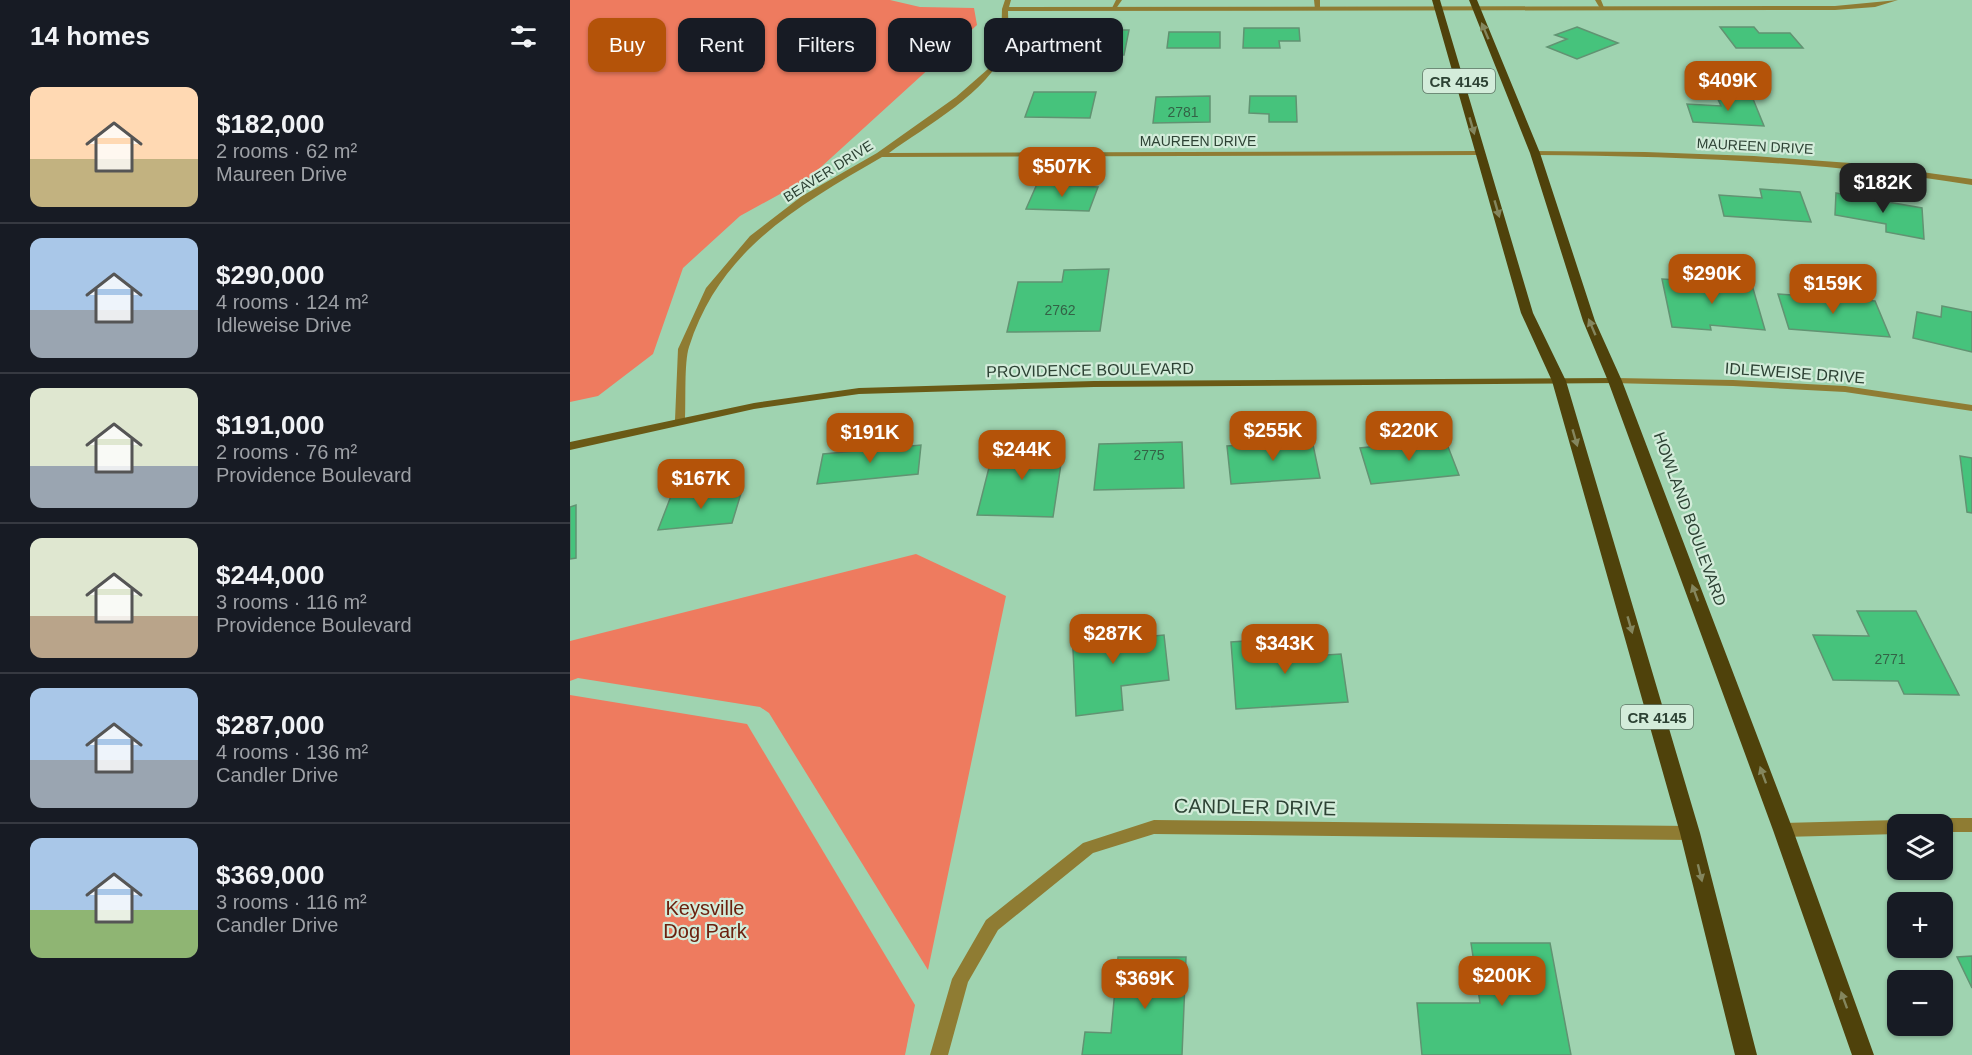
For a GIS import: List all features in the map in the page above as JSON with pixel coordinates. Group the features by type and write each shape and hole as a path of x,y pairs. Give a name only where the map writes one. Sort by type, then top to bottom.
{"main road":[{"name":"CR 4145","path":"1437,5 1527,313 1559,381 1690,833 1746,1055"},
{"name":"HOWLAND BOULEVARD","path":"1474,5 1535,153 1589,321 1615,381 1783,830 1863,1055"},
{"name":"PROVIDENCE BOULEVARD","path":"570,446 680,420 754,406 860,391 1094,384 1615,381"}],"street":[{"path":"1113,9 1119,0"},
{"path":"1317,0 1318,9"},
{"path":"1598,0 1603,9"},
{"path":"1006,4 1113,9 1318,9 1437,5 1603,9 1835,8 1875,5 1895,0"},
{"name":"BEAVER DRIVE","path":"680,420 683,349 709,290 753,238 805,198 880,155 959,99 991,70 1004,46 1006,4"},
{"name":"MAUREEN DRIVE","path":"880,155 1480,153"},
{"name":"MAUREEN DRIVE","path":"1535,153 1643,153 1809,162 1972,182"},
{"name":"IDLEWEISE DRIVE","path":"1615,381 1733,382 1845,389 1972,408"},
{"path":"1953,825 1972,825"},
{"name":"CANDLER DRIVE","path":"939,1055 960,980 992,925 1088,848 1154,827 1690,833"},
{"path":"1783,830 1887,827"}],"green space":[{"path":"570,0 890,0 920,7 974,8 977,25 972,30 972,18 888,18 888,72 925,72 809,178 740,216 683,268 653,354 598,396 570,402"},
{"path":"916,554 1006,596 928,970 769,713 760,707 578,678 570,681 570,641"},
{"name":"Keysville Dog Park","path":"570,695 747,724 915,1005 905,1055 570,1055"}],"building":[{"path":"1577,27 1618,43 1577,59 1547,47 1567,39 1555,35"},
{"path":"1720,27 1754,27 1759,33 1790,33 1803,48 1736,48"},
{"path":"1244,28 1299,28 1300,41 1279,41 1280,48 1243,48"},
{"path":"1123,30 1129,30 1124,55"},
{"path":"1169,32 1220,32 1220,48 1167,48"},
{"path":"1034,92 1096,92 1090,118 1025,117"},
{"path":"1210,96 1210,122 1153,123 1156,97"},
{"path":"1250,96 1296,96 1297,122 1269,122 1269,114 1249,113"},
{"path":"1717,97 1753,99 1764,126 1693,122 1687,104 1721,106"},
{"path":"1037,184 1098,187 1089,211 1026,209"},
{"path":"1760,189 1800,192 1811,222 1724,216 1719,195 1762,198"},
{"path":"1836,193 1922,208 1924,239 1886,232 1886,224 1835,215"},
{"path":"1109,269 1100,331 1007,332 1018,282 1062,282 1064,270"},
{"path":"1662,279 1752,285 1765,330 1710,325 1711,330 1672,327"},
{"path":"1778,294 1875,301 1890,337 1789,329"},
{"path":"1942,306 1972,312 1972,352 1913,338 1917,312 1941,317"},
{"path":"1445,439 1459,475 1371,484 1360,448"},
{"path":"1312,440 1320,478 1231,484 1227,446"},
{"path":"1182,442 1184,488 1094,490 1099,444"},
{"path":"995,444 1064,444 1053,517 977,515"},
{"path":"921,445 918,474 817,484 823,454"},
{"path":"1960,456 1972,458 1972,513 1967,512"},
{"path":"742,490 732,523 658,530 671,496"},
{"path":"576,505 576,558 570,559 570,507"},
{"path":"1857,611 1916,611 1959,695 1904,694 1898,681 1833,680 1813,635 1869,636"},
{"path":"1130,620 1131,638 1164,635 1169,680 1121,686 1123,710 1076,716 1072,627"},
{"path":"1308,637 1310,656 1341,654 1348,702 1236,709 1231,642"},
{"path":"1471,943 1550,943 1571,1055 1422,1055 1417,1003 1480,1003"},
{"path":"1972,956 1972,988 1957,957"},
{"path":"1118,957 1186,957 1182,1055 1082,1055 1085,1032 1111,1033"}]}
